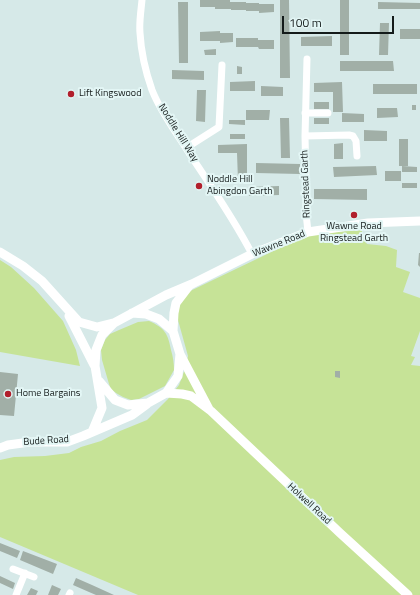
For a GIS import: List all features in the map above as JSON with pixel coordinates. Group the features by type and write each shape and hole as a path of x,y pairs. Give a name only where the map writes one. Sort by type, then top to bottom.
{"street":[{"name":"Noddle Hill Way","path":"142,0 140,34 144,62 152,89 174,131 241,233 252,254"},
{"name":"Ringstead Garth","path":"307,59 304,136 306,213 308,232"},
{"path":"186,148 219,127 222,65"},
{"path":"305,113 328,113"},
{"name":"Ringstead Garth","path":"304,136 353,136 356,141 357,156"},
{"name":"Wawne Road","path":"132,313 252,254 308,232 361,224 420,221"},
{"path":"0,252 23,266 42,281 80,322 97,327 114,323 132,313 146,314 160,319 173,331 180,354 178,376 166,393 148,403 128,405 115,400 98,380"},
{"name":"Wawne Road","path":"173,331 176,303 192,284"},
{"path":"63,305 95,366 102,408 92,432"},
{"path":"95,366 96,350 102,335 114,323"},
{"name":"Holwell Road","path":"180,354 211,411"},
{"name":"Holwell Road","path":"166,393 191,396 211,411 408,595"},
{"name":"Bude Road","path":"0,448 30,442 67,442 132,415 148,403"},
{"path":"13,569 34,577"},
{"path":"16,595 25,573"}],"green space":[{"path":"362,230 362,236 367,244 386,246 397,250 396,267 410,272 403,292 420,298 420,331 411,356 415,357 411,365 420,366 420,595 138,595 0,537 0,460 14,457 45,456 69,453 81,447 101,441 120,431 147,420 168,399 179,385 188,356 176,313 177,307 186,293 303,237 323,233"},
{"path":"0,260 11,267 34,288 63,321 76,350 80,366 0,352"},
{"path":"149,321 159,326 165,332 170,344 174,370 165,386 139,399 131,400 123,397 111,389 102,360 101,350 105,340 110,334 138,322"}],"building":[{"path":"200,0 230,0 230,2 274,4 274,12 259,13 259,11 200,7"},
{"path":"280,0 289,0 290,78 280,78"},
{"path":"340,0 349,0 349,55 340,55"},
{"path":"178,2 188,2 188,63 179,63"},
{"path":"378,2 420,3 420,9 378,9"},
{"path":"380,23 389,23 388,55 379,55"},
{"path":"400,29 420,29 420,39 400,39"},
{"path":"220,31 220,33 233,33 233,42 220,43 220,41 200,41 200,32"},
{"path":"332,36 332,46 301,46 301,37"},
{"path":"236,38 274,40 274,49 236,47"},
{"path":"216,49 216,55 205,55 204,50"},
{"path":"340,61 393,61 394,71 340,71"},
{"path":"237,66 242,67 242,74 237,74"},
{"path":"172,70 204,71 204,80 172,79"},
{"path":"255,81 255,91 230,91 230,82"},
{"path":"342,82 343,112 333,112 333,92 314,92 314,83"},
{"path":"373,84 417,84 417,94 373,94"},
{"path":"261,86 283,87 283,96 261,96"},
{"path":"197,90 206,90 205,122 196,121"},
{"path":"314,102 329,102 329,109 314,109"},
{"path":"412,105 416,105 416,110 412,110"},
{"path":"377,108 397,108 398,117 377,118"},
{"path":"246,110 270,110 269,120 246,120"},
{"path":"342,113 364,114 364,122 342,122"},
{"path":"280,118 289,118 290,158 281,158"},
{"path":"314,118 329,118 329,124 314,124"},
{"path":"229,120 245,120 245,125 229,124"},
{"path":"364,130 387,131 387,141 364,141"},
{"path":"230,134 245,134 245,139 230,139"},
{"path":"399,139 408,139 408,166 399,166"},
{"path":"343,143 343,159 334,159 334,144"},
{"path":"247,144 247,181 238,181 237,153 218,153 218,145"},
{"path":"256,163 300,164 300,174 256,173"},
{"path":"376,166 377,175 334,177 333,167"},
{"path":"402,166 417,167 417,172 402,172"},
{"path":"385,171 401,171 401,181 385,181"},
{"path":"402,183 417,183 417,188 402,188"},
{"path":"279,186 279,195 249,196 249,187"},
{"path":"314,189 367,189 367,200 314,199"},
{"path":"420,253 420,267 418,265"},
{"path":"335,371 340,371 340,378 335,377"},
{"name":"Home Bargains","path":"0,372 18,374 14,416 0,415"},
{"path":"0,543 20,551 17,558 0,551"},
{"path":"23,551 57,564 53,574 20,560"},
{"path":"0,576 15,583 13,589 0,583"},
{"path":"76,578 114,595 96,595 73,585"},
{"path":"52,585 61,589 58,595 48,595"},
{"path":"31,588 38,591 36,595 27,595"}],"place":[{"name":"Lift Kingswood","path":"71,94"},
{"name":"Noddle Hill Abingdon Garth","path":"199,186"},
{"name":"Wawne Road Ringstead Garth","path":"354,215"},
{"name":"Home Bargains","path":"8,394"}]}
